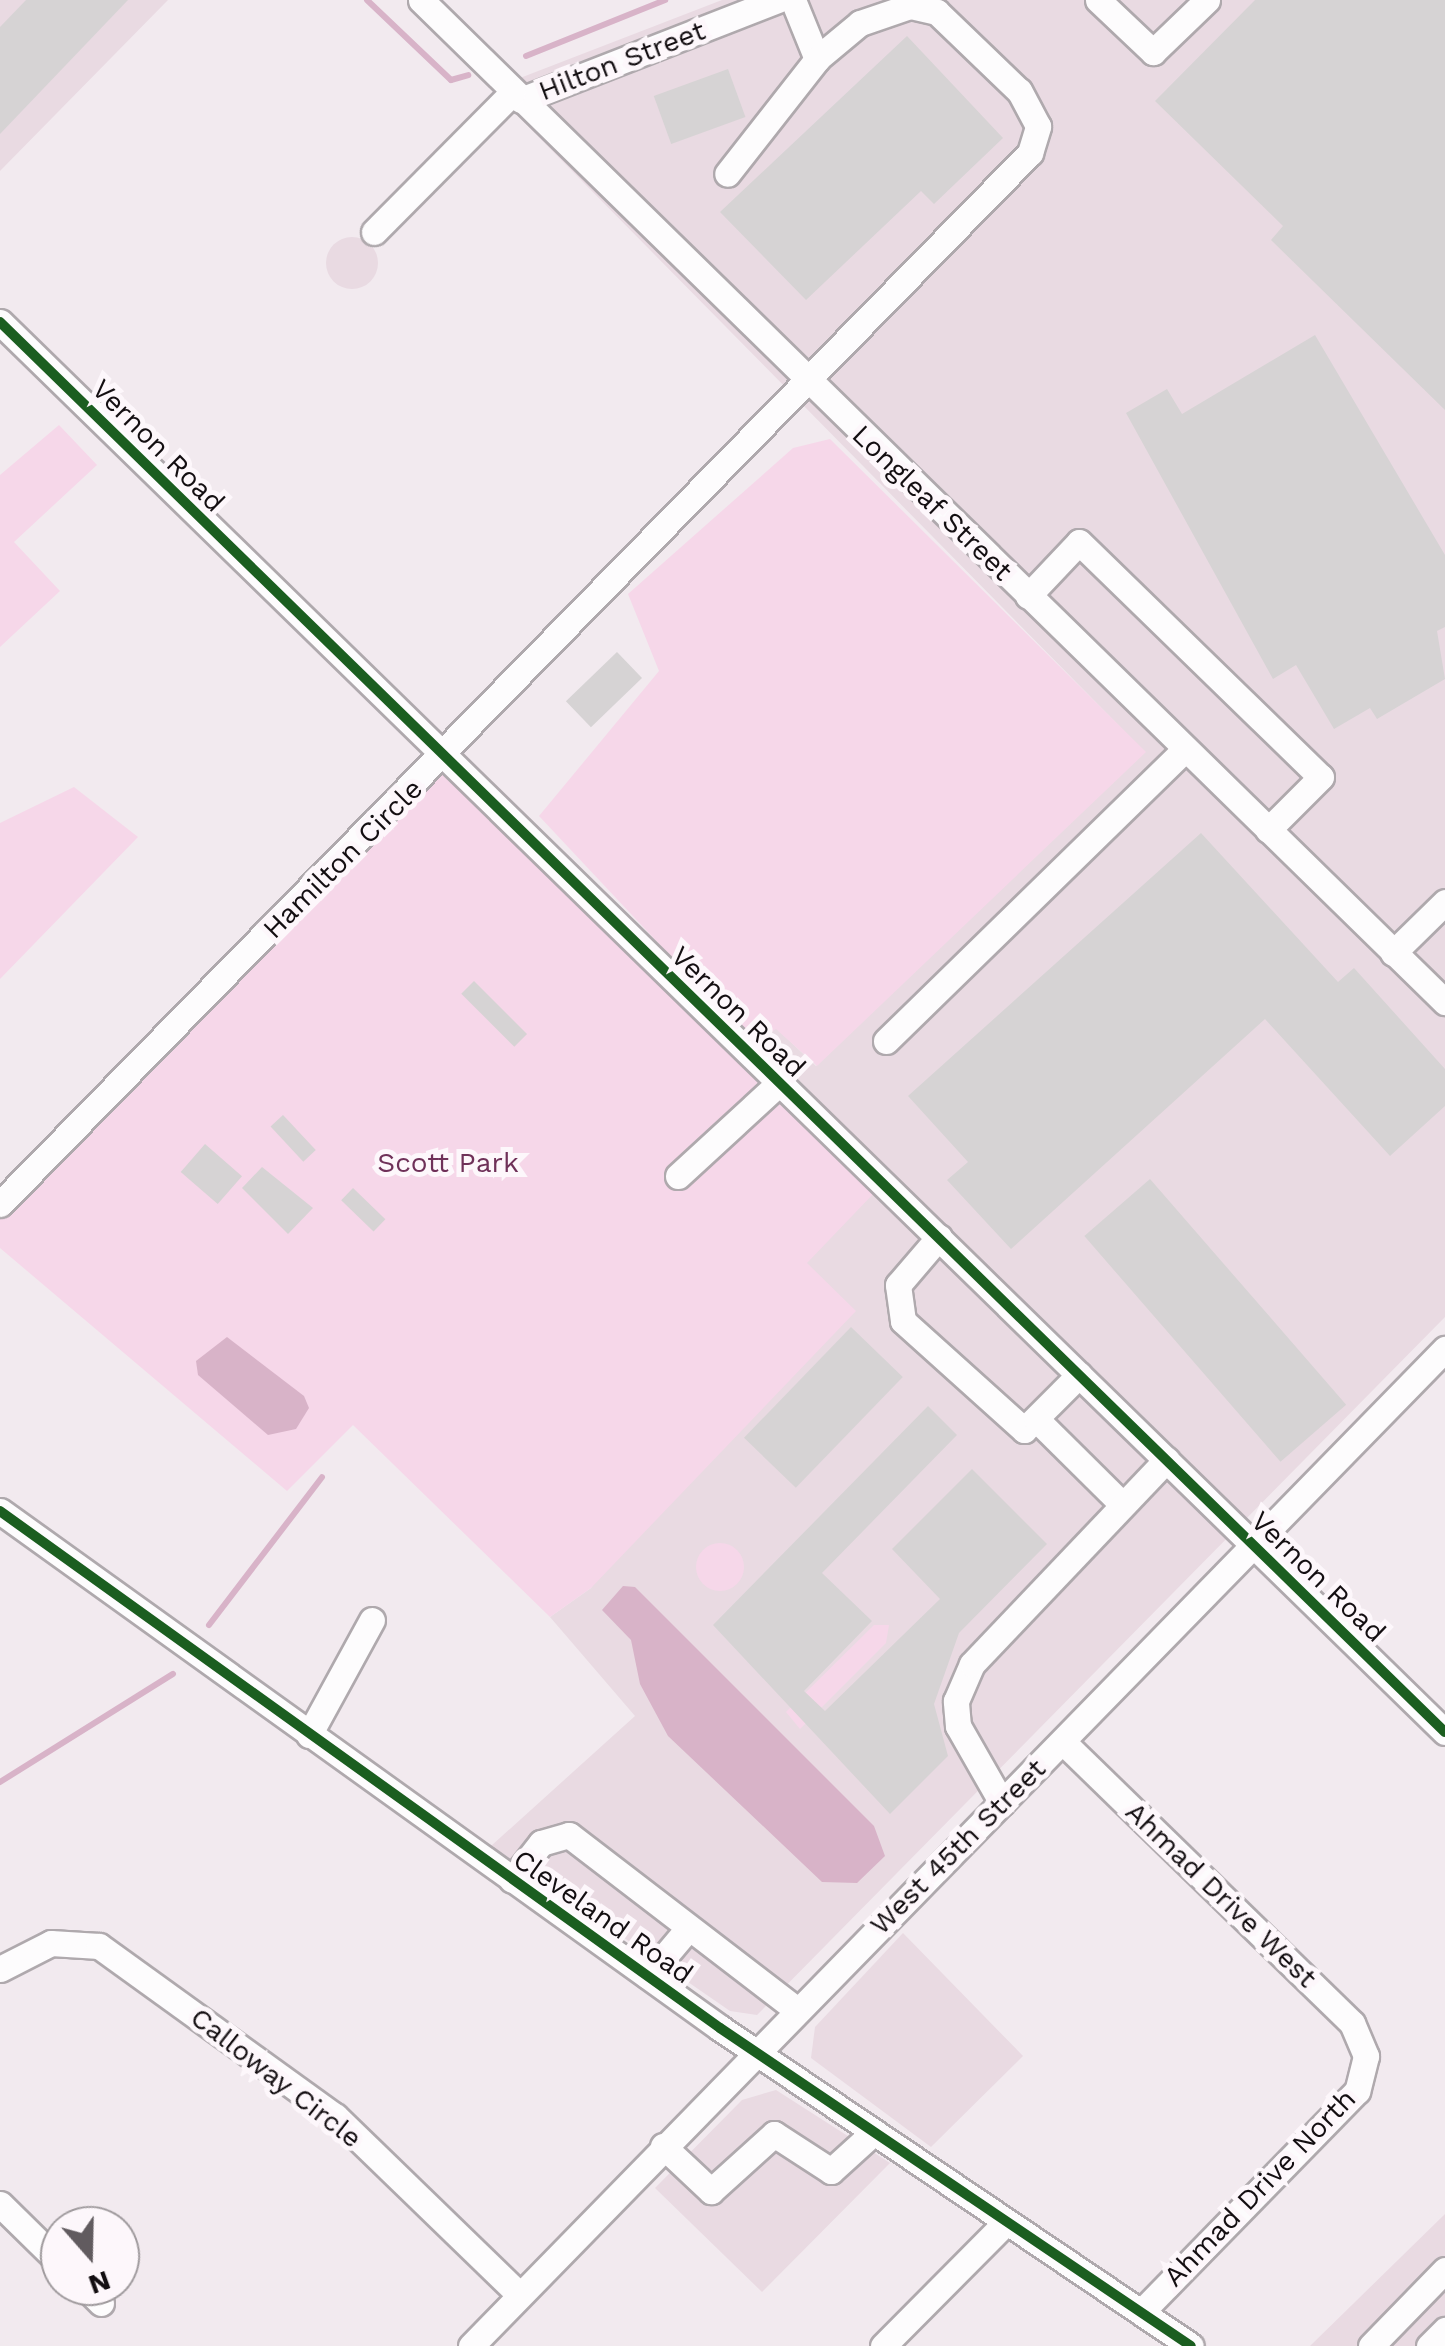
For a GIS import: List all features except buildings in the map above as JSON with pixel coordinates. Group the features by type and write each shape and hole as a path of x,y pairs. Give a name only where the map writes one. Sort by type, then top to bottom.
{"street":[{"name":"Longleaf Street","path":"421,0 1445,1002"},
{"name":"Hilton Street","path":"517,96 778,0"},
{"path":"727,174 818,59 793,0"},
{"path":"1098,0 1152,52 1207,0"},
{"name":"Hamilton Circle","path":"0,1204 443,758 1038,140 1019,91 937,12 892,10 818,59"},
{"path":"374,232 517,96"},
{"name":"Vernon Road","path":"0,322 1445,1732"},
{"path":"1028,596 1079,542 1321,777 1268,830"},
{"path":"886,1041 1185,749"},
{"path":"1392,953 1445,902"},
{"path":"678,1176 778,1082"},
{"path":"939,1237 898,1284 903,1321 1024,1430 1079,1375"},
{"name":"West 45th Street","path":"471,2346 1445,1348"},
{"path":"1036,1419 1123,1505"},
{"path":"1002,1803 972,1763 956,1702 972,1664 1166,1460"},
{"name":"Cleveland Road","path":"0,1511 648,1976 1191,2346"},
{"path":"309,1735 372,1620"},
{"name":"Ahmad Drive West","path":"1063,1742 1352,2023 1366,2056"},
{"path":"512,1880 541,1843 570,1835 686,1931 797,2010"},
{"path":"648,1976 686,1931"},
{"name":"Calloway Circle","path":"0,1969 51,1943 100,1946 335,2116 520,2295"},
{"name":"Ahmad Drive North","path":"1141,2312 1356,2091 1366,2056"},
{"path":"662,2146 711,2191 774,2134 831,2171 874,2132"},
{"path":"0,2204 40,2243"},
{"path":"883,2346 1006,2222"},
{"path":"1371,2346 1445,2270"},
{"path":"1430,2346 1445,2330"}],"shaded area":[{"path":"0,0 168,0 0,171"},
{"path":"722,0 1445,0 1445,1317 757,2015 730,2011 491,1846 635,1716 550,1617 591,1588 807,1263 753,1044 776,1028 816,1066 1145,752 512,110 520,78"},
{"path":"352,237 370,245 378,263 370,281 352,289 334,281 326,263 334,245"},
{"path":"227,1337 304,1396 309,1408 296,1429 268,1435 198,1375 196,1361"},
{"path":"623,1586 635,1587 874,1826 885,1856 857,1883 822,1882 668,1736 640,1684 631,1640 602,1610"},
{"path":"903,1933 1023,2056 931,2147 811,2058 815,2027"},
{"path":"776,2090 890,2163 762,2292 655,2188 742,2100"},
{"path":"1445,2214 1445,2346 1310,2346"}],"green space":[{"path":"59,425 97,465 14,542 60,591 0,647 0,475"},
{"path":"830,439 1146,752 817,1066 776,1029 753,1044 539,816 659,671 628,594 793,448"},
{"name":"Scott Park","path":"443,771 876,1191 807,1263 856,1311 591,1588 550,1617 353,1425 287,1491 0,1248 0,1218"},
{"path":"74,787 138,837 0,979 0,823"},
{"path":"720,1543 737,1550 744,1567 737,1584 720,1591 703,1584 696,1567 703,1550"},
{"path":"874,1625 889,1625 886,1643 800,1729 786,1712"}],"waterway":[{"path":"367,0 451,80 468,75"},
{"path":"526,56 665,0"},
{"path":"209,1625 322,1477"},
{"path":"0,1782 173,1674"}],"cycle path":[{"path":"0,322 1445,1732"},
{"path":"0,1511 720,2028 1191,2346"}]}
